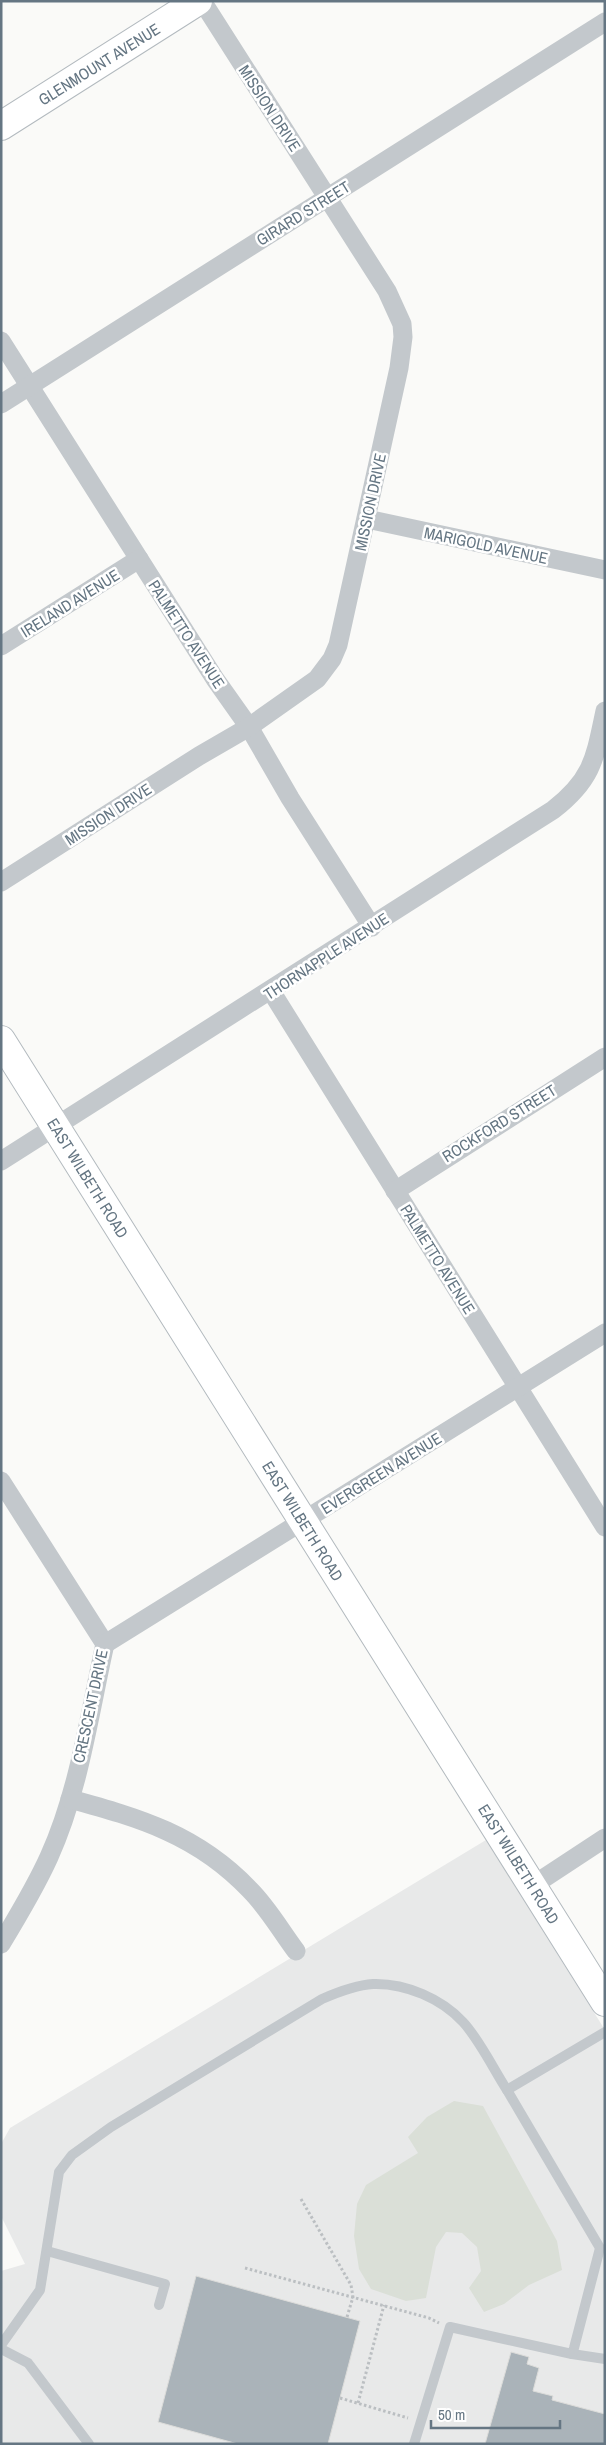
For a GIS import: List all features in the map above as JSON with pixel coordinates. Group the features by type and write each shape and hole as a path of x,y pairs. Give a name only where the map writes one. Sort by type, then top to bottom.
{"main road":[{"name":"GLENMOUNT AVENUE","path":"1,126 198,1"},
{"name":"EAST WILBETH ROAD","path":"1,1040 605,2002"}],"street":[{"name":"MISSION DRIVE","path":"1,882 199,756 249,727 317,679 332,659 338,645 367,519 399,368 403,337 402,324 387,291 202,1"},
{"name":"GIRARD STREET","path":"1,404 605,22"},
{"name":"PALMETTO AVENUE","path":"1,341 215,678 249,727 290,798 372,926"},
{"name":"MARIGOLD AVENUE","path":"367,519 605,570"},
{"name":"IRELAND AVENUE","path":"1,646 140,559"},
{"name":"THORNAPPLE AVENUE","path":"1,1161 271,991 534,822 572,795 587,775 597,747 605,711"},
{"name":"PALMETTO AVENUE","path":"271,991 605,1527"},
{"name":"ROCKFORD STREET","path":"395,1191 605,1057"},
{"name":"EVERGREEN AVENUE","path":"105,1644 605,1333"},
{"name":"CRESCENT DRIVE","path":"1,1481 105,1644 70,1799 49,1856 25,1904 1,1944"},
{"path":"70,1799 138,1818 195,1845 249,1889 296,1951"},
{"path":"532,1886 605,1838"}],"lane":[{"path":"89,2444 28,2363 1,2347 40,2290 59,2172 72,2155 111,2127 297,2013 342,1990 374,1984 406,1989 433,1998 463,2022 507,2090 600,2248 572,2354"},
{"path":"507,2090 605,2032"},
{"path":"46,2250 165,2284 159,2305"},
{"path":"414,2444 450,2328 572,2354 605,2359"}],"path":[{"path":"301,2200 351,2285 353,2297 347,2317"},
{"path":"245,2268 429,2318 450,2328"},
{"path":"358,2403 384,2306"},
{"path":"340,2398 392,2412"}],"shaded area":[{"path":"486,1840 605,2030 605,2444 1,2444 1,2271 25,2264 1,2216 1,2144 10,2128"},
{"path":"454,2101 483,2106 557,2241 562,2270 529,2285 504,2304 484,2312 469,2288 481,2271 477,2247 462,2233 446,2232 436,2247 426,2298 406,2301 371,2289 359,2269 354,2236 357,2204 366,2185 418,2153 408,2137 427,2117"}],"building":[{"path":"196,2276 360,2321 328,2444 238,2444 158,2422"},
{"path":"511,2352 529,2357 527,2364 539,2368 533,2391 553,2396 552,2400 605,2414 605,2444 485,2444"}]}
